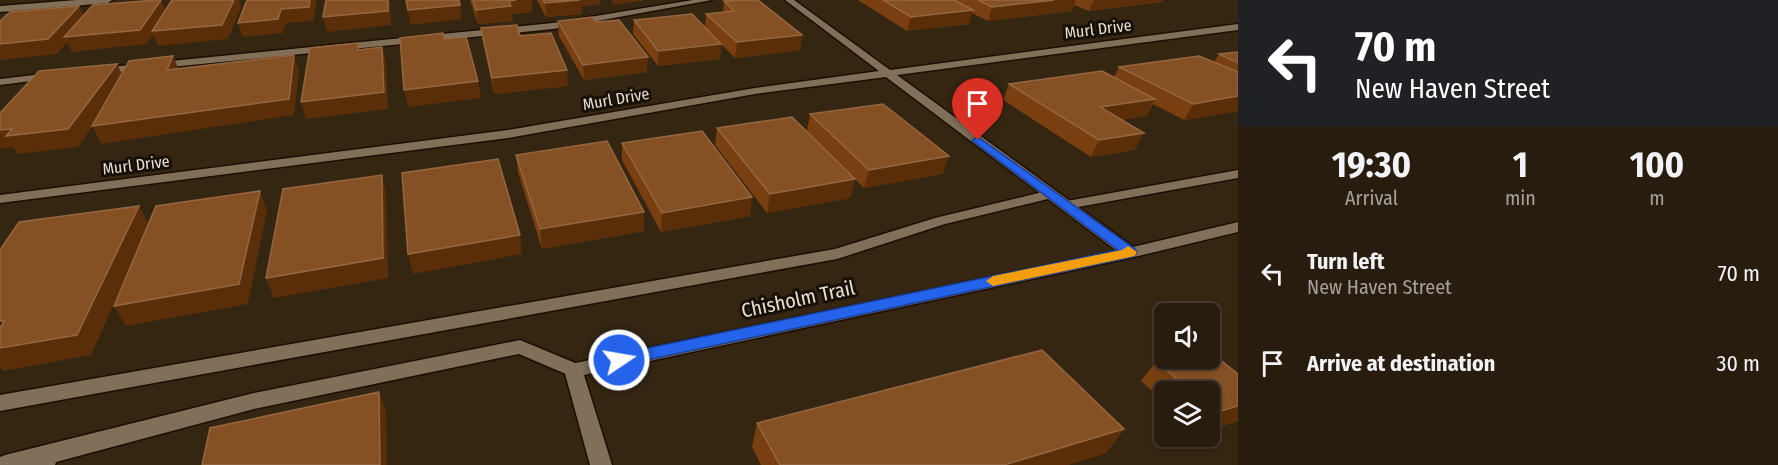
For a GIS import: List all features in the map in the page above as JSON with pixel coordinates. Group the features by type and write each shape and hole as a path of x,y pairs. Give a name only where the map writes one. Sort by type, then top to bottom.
{"street":[{"path":"0,9 108,0"},
{"path":"93,72 553,26 708,0"},
{"path":"789,0 1130,252"},
{"name":"Murl Drive","path":"0,199 508,134 754,92 1238,27"},
{"path":"0,81 58,76"},
{"path":"1067,205 1238,174"},
{"path":"0,403 837,254 940,221 1051,194"},
{"name":"Chisholm Trail","path":"573,370 1238,227"},
{"path":"4,465 47,460 254,401 520,347 573,370 601,465"}],"building":[{"path":"161,0 140,30 64,37 93,5"},
{"path":"172,0 234,0 222,25 152,31"},
{"path":"247,0 310,0 309,7 281,9 278,19 238,23"},
{"path":"326,0 388,0 388,11 323,17"},
{"path":"406,0 459,0 460,5 408,10"},
{"path":"473,0 516,0 509,1 511,6 476,10"},
{"path":"543,0 580,0 545,3"},
{"path":"758,0 802,35 737,42 706,14 734,11 724,1"},
{"path":"883,0 954,0 973,10 911,17"},
{"path":"978,0 1054,0 992,7"},
{"path":"79,6 48,39 0,44 0,21 10,12"},
{"path":"692,14 721,44 658,51 634,20"},
{"path":"592,17 596,22 619,20 648,57 583,65 558,21"},
{"path":"517,25 520,36 551,33 567,70 492,78 481,28"},
{"path":"443,33 444,39 466,37 478,81 404,90 400,38"},
{"path":"358,43 358,50 382,47 384,92 301,102 310,48"},
{"path":"1238,52 1238,63 1219,54"},
{"path":"294,55 289,99 92,126 129,61 173,56 167,70"},
{"path":"1199,56 1238,72 1238,96 1193,104 1119,67"},
{"path":"117,64 68,129 6,136 12,129 0,130 0,113 39,71"},
{"path":"1102,71 1155,99 1100,107 1144,133 1099,140 1009,84"},
{"path":"883,104 949,156 869,170 810,114"},
{"path":"792,117 855,179 770,194 717,128"},
{"path":"702,131 752,197 662,213 622,143"},
{"path":"607,141 644,212 540,229 516,155"},
{"path":"498,159 520,235 408,254 402,173"},
{"path":"382,175 383,258 266,278 283,189"},
{"path":"260,191 239,284 114,306 156,206"},
{"path":"139,206 77,335 0,348 0,328 4,321 0,321 0,250 19,222"},
{"path":"1042,350 1124,429 1004,465 780,465 757,423"},
{"path":"1220,360 1238,374 1238,406 1220,411 1220,381 1179,381 1165,369 1220,369"},
{"path":"379,392 380,465 202,465 210,428"}],"slow traffic":[{"path":"993,281 1130,252 1128,251"}],"route":[{"path":"619,360 1130,252 978,140"}]}
